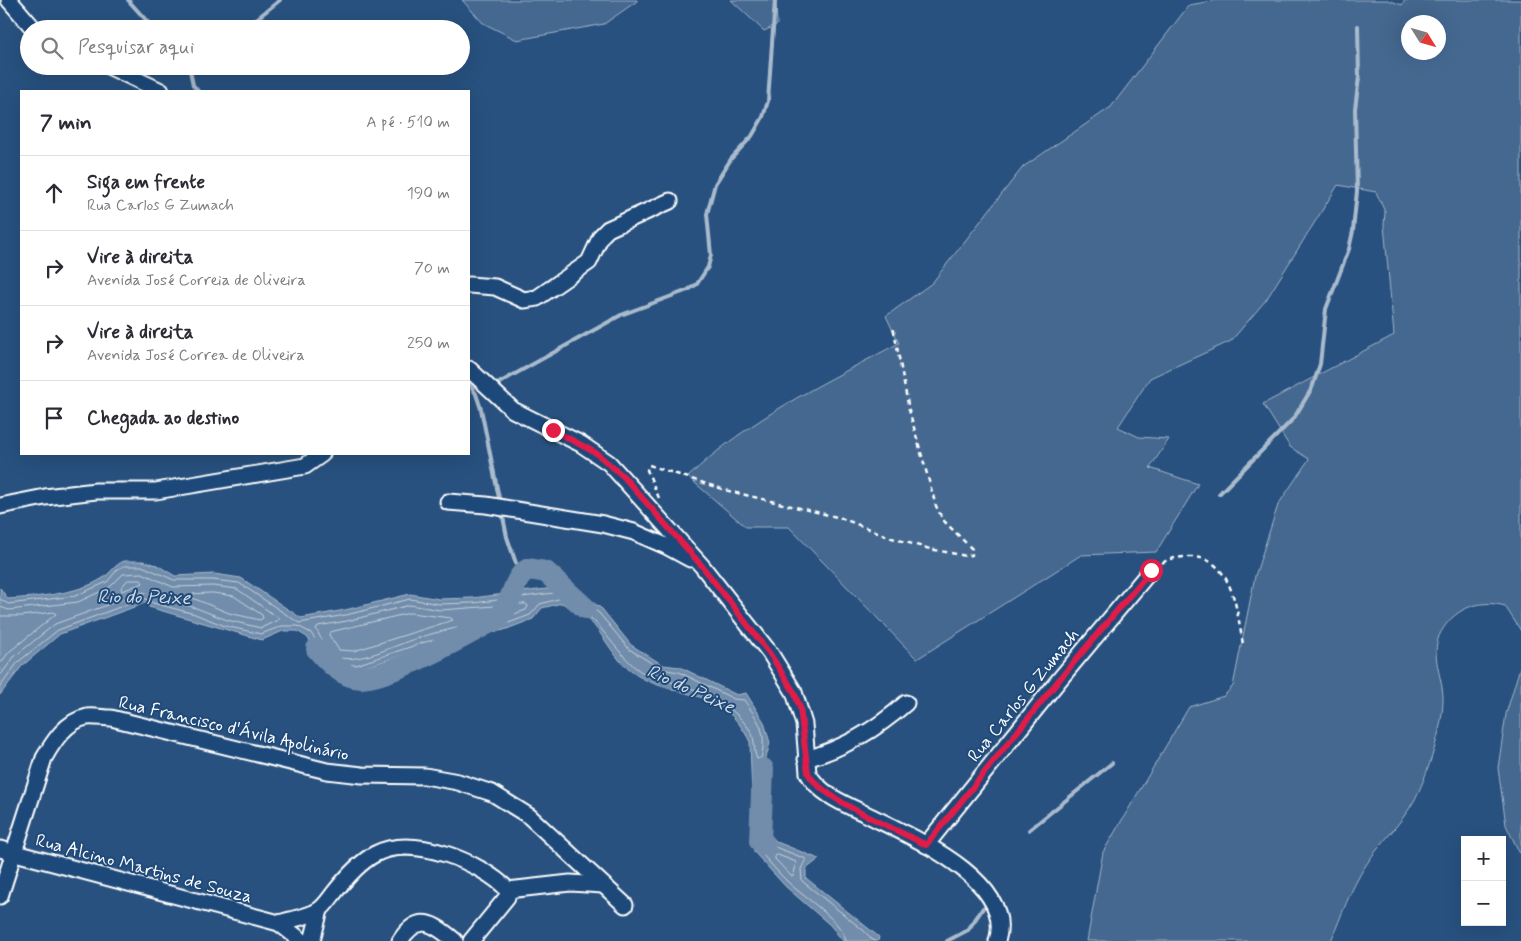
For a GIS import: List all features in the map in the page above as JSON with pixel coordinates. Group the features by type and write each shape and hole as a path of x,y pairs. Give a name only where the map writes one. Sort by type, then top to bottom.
{"street":[{"path":"9,0 26,20"},
{"path":"127,75 159,90"},
{"path":"470,285 495,287 524,300 537,298 587,264 601,236 608,229 670,201"},
{"path":"470,370 513,410 596,453 623,476 702,566 770,654 794,692 804,724 806,760 812,782 822,790 926,845 984,888 997,908 1000,919 998,941"},
{"path":"0,506 71,493 156,491 177,488 305,466 321,455"},
{"path":"448,502 492,506 603,524 634,532 666,546 702,566"},
{"name":"Rua Carlos G Zumach","path":"926,845 1059,680 1151,570"},
{"path":"806,760 832,752 855,741 876,728 906,703"},
{"name":"Rua Francisco d'Ávila Apolinário","path":"0,896 7,851 44,758 55,738 71,724 86,717 111,718 327,772 362,775 425,776 458,782 492,793 512,803 529,816 625,905"},
{"path":"312,941 314,925 320,910 345,879 375,854 398,848 417,847 453,856 484,871 508,890 570,883 603,885"},
{"name":"Rua Alcino Martins de Souza","path":"7,851 279,923 302,941"},
{"path":"471,941 507,897 508,890"},
{"path":"279,923 320,910"},
{"path":"400,941 412,926 421,922 432,925 455,941"}],"path":[{"path":"657,517 659,502 647,470 649,466 725,490 841,518 892,538 930,549 966,556 972,555 972,549 943,520 936,506 909,410 893,326"},
{"path":"1151,570 1165,561 1194,556 1207,560 1218,569 1228,582 1243,644"}],"shaded area":[{"path":"462,0 637,1 604,24 517,40 483,23"},
{"path":"731,0 776,0 777,25 764,31"},
{"path":"1218,0 1388,0 1402,5 1405,0 1521,0 1521,631 1505,606 1495,604 1475,605 1466,608 1444,627 1439,636 1436,651 1443,707 1436,744 1428,769 1408,811 1372,856 1361,874 1331,941 1087,941 1103,852 1189,707 1224,696 1233,686 1255,576 1278,505 1309,459 1290,447 1263,404 1394,335 1384,225 1385,212 1376,192 1338,185 1266,300 1231,341 1150,378 1118,427 1139,437 1169,439 1150,468 1198,484 1156,552 1081,555 917,659 789,527 746,527 688,477 736,437 762,419 816,387 899,343 886,316 932,283 1023,167 1111,107 1189,5"},
{"path":"1521,664 1521,856 1506,825 1498,768 1506,714"}],"water":[{"path":"124,561 143,561 157,565 175,576 214,574 241,578 301,618 345,610 410,594 439,599 472,598 571,586 602,609 631,645 663,665 680,667 737,695 746,693 764,722 770,743 764,765 768,786 760,804 760,815 765,829 777,842 819,859 806,869 806,878 879,937 878,941 843,941 830,925 786,887 754,852 750,742 739,724 726,711 712,702 698,696 667,688 635,674 615,655 588,619 562,603 542,608 533,619 504,630 426,647 357,670 334,669 324,662 307,637 297,631 283,631 262,640 149,607 145,603 60,634 22,666 0,695 0,588 8,599 44,596 70,591 82,588 103,578"}],"waterway":[{"path":"128,0 146,20"},
{"path":"255,20 280,0"},
{"path":"499,383 621,315 688,290 697,284 708,267 711,255 707,214 715,184 731,159 752,136 763,117 768,101 775,0"},
{"path":"1219,494 1294,418 1312,388 1320,364 1326,309 1349,249 1353,231 1357,191 1355,109 1359,77 1358,26"},
{"path":"191,75 193,85 197,90"},
{"path":"470,385 476,394 481,409 500,503"},
{"path":"502,512 507,537 520,575"},
{"name":"Rio do Peixe","path":"317,649 336,668 354,677 375,676 392,670 431,653 499,617 508,604 519,578 529,569 546,572 585,608"},
{"path":"1029,830 1112,763"},
{"name":"Rio do Peixe","path":"763,769 760,841 765,845"},
{"path":"947,941 968,930 983,908"}],"route":[{"path":"553,430 596,453 623,476 702,566 770,654 794,692 800,708 804,724 808,773 812,782 831,796 926,845 1059,680 1151,570"}]}
